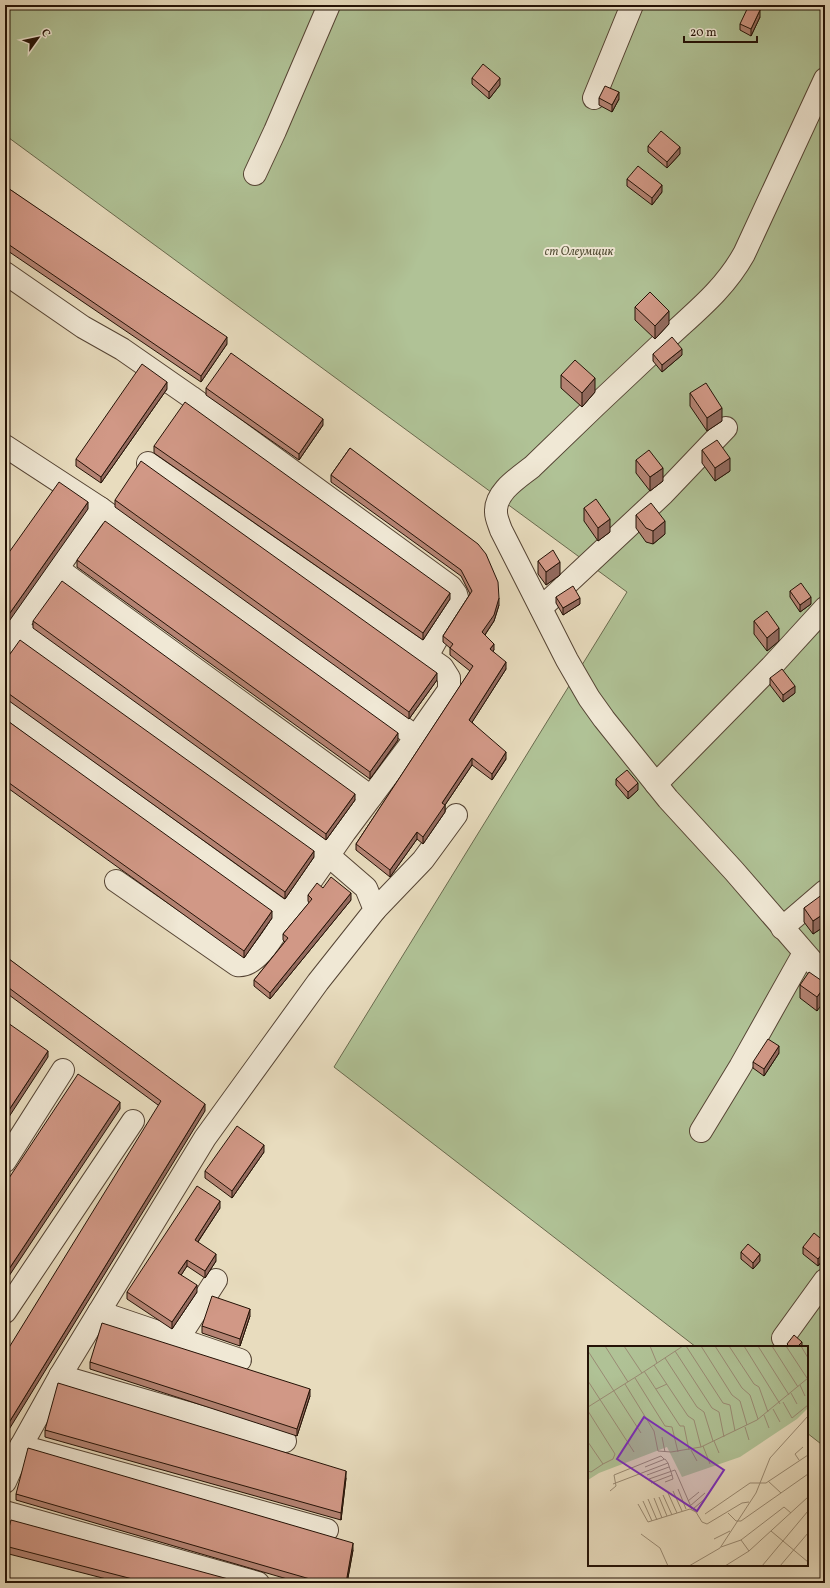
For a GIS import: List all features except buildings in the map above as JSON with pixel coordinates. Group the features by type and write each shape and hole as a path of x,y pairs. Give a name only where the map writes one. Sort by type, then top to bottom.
{"lane":[{"path":"255,174 275,132 329,5"},
{"path":"594,98 632,5"},
{"path":"825,79 744,254 736,268 718,292 655,349 532,467 513,482 496,504 495,514 501,530 567,660 589,698 656,784 825,976"},
{"path":"5,273 83,327 122,349 191,397 451,586 458,601 427,656"},
{"path":"541,608 663,494 726,428"},
{"path":"5,446 100,508 416,737"},
{"path":"116,881 237,965 242,966 249,963 256,958 371,797 450,690 450,684 446,672 427,656 148,463"},
{"path":"100,508 11,635 329,856 366,888 375,910"},
{"path":"58,569 371,797"},
{"path":"656,784 771,667 825,608"},
{"path":"5,712 287,915"},
{"path":"5,1482 21,1446 60,1376 205,1138 318,982 375,910 423,860 456,815"},
{"path":"782,928 825,891"},
{"path":"701,1131 740,1067 804,953"},
{"path":"5,1161 63,1070"},
{"path":"5,1312 133,1121"},
{"path":"178,1339 216,1280"},
{"path":"782,1338 825,1280"},
{"path":"99,1312 240,1360"},
{"path":"60,1376 285,1441"},
{"path":"21,1446 327,1530"},
{"path":"5,1512 258,1583"}],"green space":[{"name":"ст Олеумщик","path":"5,5 825,5 825,1447 808,1434 808,1346 695,1346 334,1067 627,592 5,135"}]}
